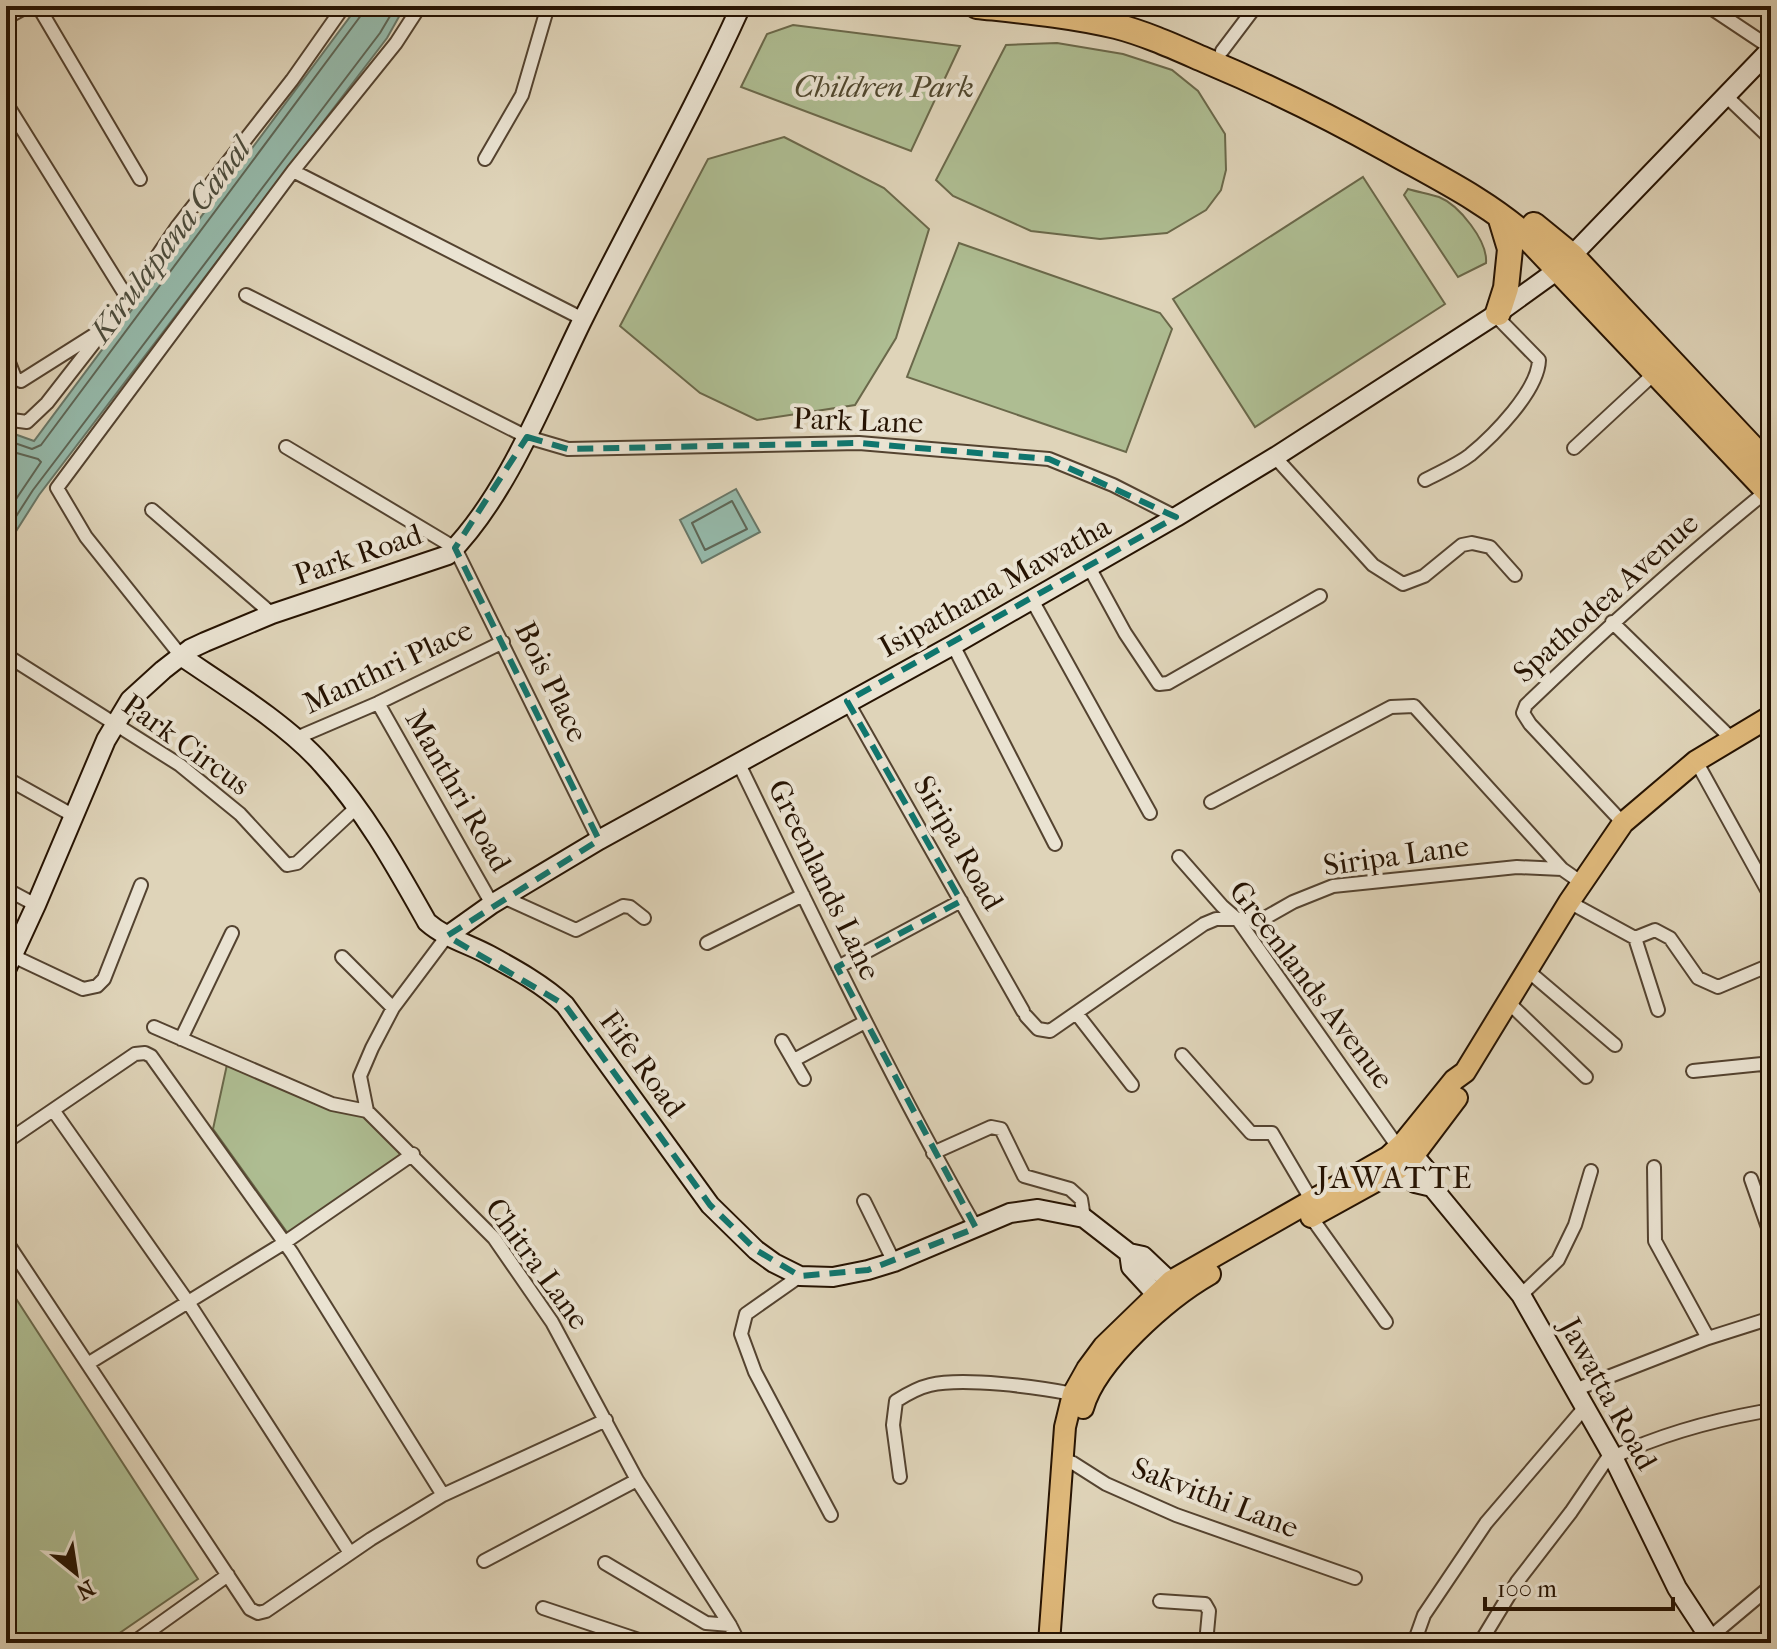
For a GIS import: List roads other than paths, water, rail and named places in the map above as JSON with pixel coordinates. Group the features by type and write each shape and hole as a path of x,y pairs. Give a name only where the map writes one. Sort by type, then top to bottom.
{"highway":[{"path":"977,6 1041,12 1151,37 1281,92 1437,176 1566,262 1657,371 1770,484"},
{"path":"1077,6 1134,17 1222,51 1430,156 1522,215 1770,484"},
{"path":"1497,314 1506,288 1510,249 1500,216"}],"main road":[{"name":"Park Road","path":"10,963 114,725 130,700 198,645 272,614 448,555 455,548 493,495 527,437 741,6"},
{"name":"Isipathana Mawatha","path":"447,936 498,900 599,840 953,645 1176,517 1497,314 1566,262 1771,48"},
{"name":"Fife Road","path":"181,656 237,693 320,761 357,807 427,922 447,936 490,955 552,993 565,1005 710,1205 756,1250 800,1276"},
{"path":"1049,1643 1073,1394 1104,1346 1168,1293 1400,1154 1454,1080 1465,1072 1569,902 1623,823 1696,761 1771,716"},
{"name":"Jawatta Road","path":"1400,1154 1415,1183 1432,1187 1521,1295 1612,1455 1677,1588 1711,1640"},
{"path":"800,1276 833,1277 894,1262 1010,1213 1038,1209 1084,1218 1129,1253 1131,1267 1168,1293"},
{"path":"1062,1643 1067,1461 1086,1397 1115,1356 1168,1293"}],"street":[{"path":"6,18 28,6"},
{"path":"38,6 140,179"},
{"path":"6,415 12,420 27,422 47,403 128,299 177,227 292,80 344,6"},
{"path":"181,656 86,537 57,488 293,171 396,43 420,6"},
{"path":"485,159 522,95 548,6"},
{"path":"1222,51 1256,6"},
{"path":"1708,6 1771,48"},
{"path":"1726,96 1771,139"},
{"path":"6,103 128,299"},
{"path":"293,171 583,319"},
{"name":"Park Lane","path":"246,295 527,437 568,449 859,443 1049,459 1113,485 1176,517"},
{"path":"1425,480 1468,457 1500,427 1539,370 1539,360 1497,314"},
{"path":"6,355 15,378 21,381 105,329"},
{"path":"1574,448 1657,371"},
{"path":"286,447 455,548"},
{"path":"1275,457 1373,565 1403,584 1424,576 1462,545 1472,543 1490,547 1515,575"},
{"name":"Spathodea Avenue","path":"1623,823 1523,713 1526,705 1612,622 1770,484"},
{"path":"152,510 272,614"},
{"name":"Bois Place","path":"455,548 599,840"},
{"path":"1089,567 1125,633 1159,684 1168,683 1320,596"},
{"path":"1032,600 1150,813"},
{"path":"1612,622 1732,739"},
{"name":"Manthri Place","path":"294,739 378,703 503,642"},
{"path":"953,645 1055,844"},
{"name":"Park Circus","path":"6,655 180,765 240,814 287,865 297,863 357,807"},
{"name":"Siripa Road","path":"847,701 1025,1014 1038,1029"},
{"name":"Manthri Road","path":"378,703 498,900"},
{"name":"Siripa Lane","path":"1211,802 1391,707 1414,706 1562,869 1582,883"},
{"path":"1696,761 1771,897"},
{"name":"Greenlands Lane","path":"738,762 865,1022 976,1228"},
{"path":"6,778 74,816"},
{"name":"Greenlands Avenue","path":"1179,857 1238,920 1400,1154"},
{"name":"Siripa Lane","path":"1038,1029 1050,1031 1204,924 1216,919 1263,919 1293,902 1333,886 1517,867 1562,869"},
{"path":"10,963 83,989 97,986 104,979 141,885"},
{"path":"6,889 36,905"},
{"path":"707,943 803,895"},
{"path":"498,900 576,930 623,906 630,907 644,918"},
{"path":"838,967 961,901"},
{"path":"1569,902 1635,938 1658,1010"},
{"path":"1635,938 1655,930 1670,938 1698,978 1718,987 1770,965"},
{"path":"181,1039 232,933"},
{"path":"154,1027 332,1104 367,1111 360,1076 393,1008 447,936"},
{"path":"342,957 393,1008"},
{"path":"1527,970 1615,1045"},
{"path":"1509,1003 1586,1077"},
{"path":"1077,1014 1132,1085"},
{"path":"794,1060 865,1022"},
{"path":"782,1041 804,1079"},
{"path":"6,1142 135,1054 151,1056 284,1243 443,1495"},
{"path":"1182,1055 1251,1133 1272,1133 1312,1209 1386,1322"},
{"path":"1693,1071 1762,1064 1771,1071"},
{"path":"53,1110 188,1302 350,1553"},
{"name":"Chitra Lane","path":"367,1111 494,1238 552,1322 637,1480 739,1643"},
{"path":"933,1153 991,1127 1001,1129 1024,1176 1070,1189 1081,1199 1084,1218"},
{"path":"89,1363 284,1243 413,1154"},
{"path":"1654,1167 1655,1241 1708,1338"},
{"path":"1521,1295 1558,1260 1575,1225 1591,1171"},
{"path":"1751,1179 1771,1236"},
{"path":"864,1201 894,1262"},
{"path":"6,1241 250,1609 258,1613 266,1611 350,1553 443,1495 606,1420"},
{"path":"800,1276 746,1314 741,1334 755,1372 831,1515"},
{"path":"1414,1643 1424,1615 1486,1523 1581,1398 1708,1338 1771,1318"},
{"path":"900,1477 893,1425 896,1401 910,1391 932,1384 975,1383 1073,1394"},
{"path":"1480,1643 1517,1582 1612,1455 1718,1420 1760,1412"},
{"name":"Sakvithi Lane","path":"1067,1461 1106,1484 1176,1515 1355,1578"},
{"path":"484,1561 637,1480"},
{"path":"605,1563 706,1623 730,1625"},
{"path":"133,1643 228,1575"},
{"path":"1711,1640 1771,1586"},
{"path":"1160,1601 1205,1604 1209,1611 1206,1643"},
{"path":"543,1608 648,1643"}],"water":[{"path":"358,6 405,6 387,38 39,495 6,547 6,431 34,441"},
{"path":"736,489 760,532 702,563 680,520"}],"district":[{"name":"JAWATTE","path":"1395,1177"}],"park label":[{"name":"Children Park","path":"884,87"}],"water label":[{"name":"Kirulapana Canal","path":"170,240"}]}
